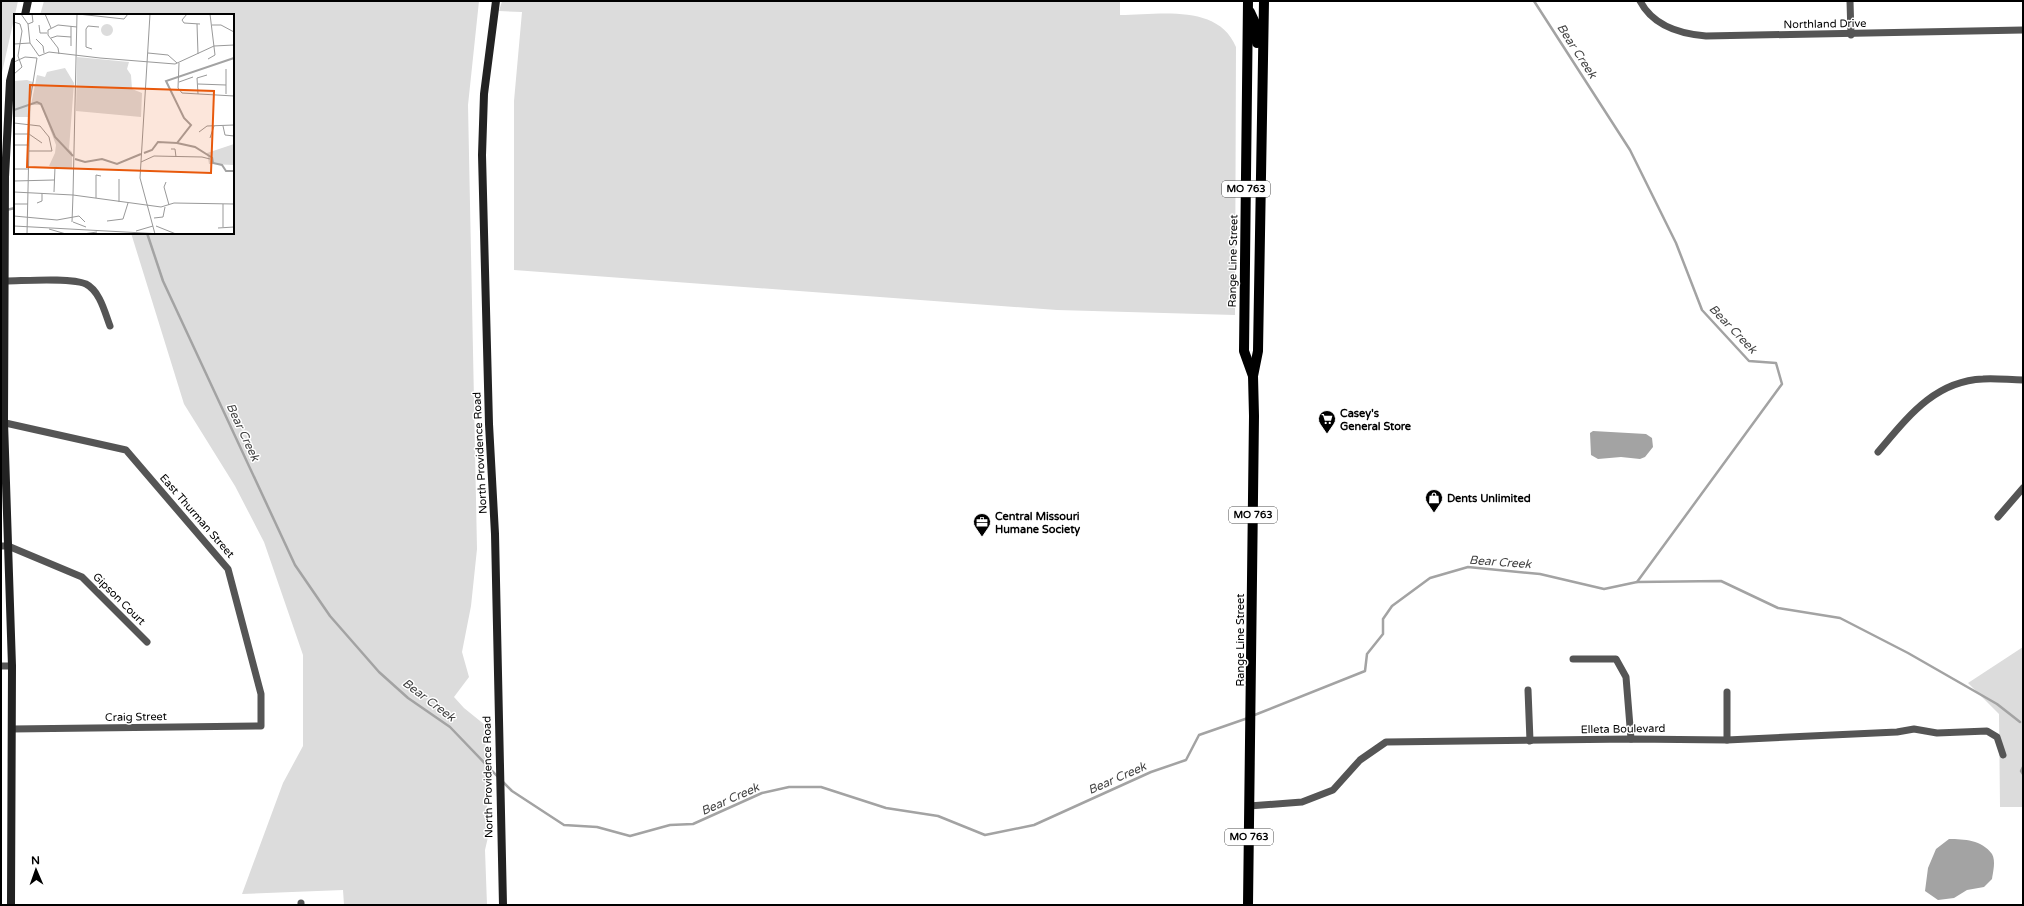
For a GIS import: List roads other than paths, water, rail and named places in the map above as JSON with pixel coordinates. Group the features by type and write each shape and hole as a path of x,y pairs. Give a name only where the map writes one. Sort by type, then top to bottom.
{"main road":[{"name":"Range Line Street","path":"1252,376 1258,351 1264,1"},
{"name":"Range Line Street","path":"1248,4 1244,350 1252,376 1254,416 1251,769 1248,905"},
{"path":"1248,4 1256,25 1256,114 1262,123"}],"street":[{"path":"25,14 28,1"},
{"name":"North Providence Road","path":"496,1 484,94 482,155 489,424 495,534 496,656 503,905"},
{"name":"Northland Drive","path":"1640,1 1645,9 1659,22 1687,34 1706,36 1850,35 2023,30"},
{"path":"1850,1 1850,35"},
{"path":"11,905 12,666 4,546 3,422 5,177 10,81 14,64"},
{"path":"5,281 72,281 86,284 96,293 110,326"},
{"path":"1878,452 1916,408 1929,397 1947,387 1962,382 1984,378 2023,380"},
{"name":"East Thurman Street","path":"3,422 126,450 228,569 261,694 261,726"},
{"path":"1998,517 2023,488"},
{"name":"Gipson Court","path":"4,546 82,577 147,642"},
{"path":"1573,659 1616,659 1626,678 1631,739"},
{"path":"1,666 12,666"},
{"path":"1528,690 1530,741"},
{"path":"1727,692 1727,740"},
{"name":"Craig Street","path":"12,729 261,726"},
{"name":"Elleta Boulevard","path":"1249,806 1302,802 1333,790 1360,760 1386,742 1631,739 1727,740 1897,732 1914,728 1937,733 1987,731 1997,737 2003,755"}],"waterway":[{"name":"Bear Creek","path":"1252,716 1365,671 1367,654 1383,634 1383,619 1392,606 1430,578 1468,567 1540,574 1604,589 1637,582 1782,384 1776,363 1749,361 1702,310 1676,243 1630,150 1534,1"},
{"name":"Bear Creek","path":"6,210 14,208"},
{"name":"Bear Creek","path":"147,234 163,281 295,565 330,616 379,672 408,698 450,727 498,777"},
{"path":"1637,582 1721,581 1778,608 1840,618 1908,653 1997,704 2020,722"},
{"name":"Bear Creek","path":"503,782 512,791 564,825 597,827 630,836 670,825 693,824 762,793 789,787 821,787 886,808 938,816 985,835 1034,825 1151,772 1186,760 1199,735 1248,718"},
{"path":"2023,767 2021,771 2023,774"}],"place":[{"name":"Casey's General Store","path":"1327,434"},
{"name":"Dents Unlimited","path":"1434,513"},
{"name":"Central Missouri Humane Society","path":"982,537"}]}
